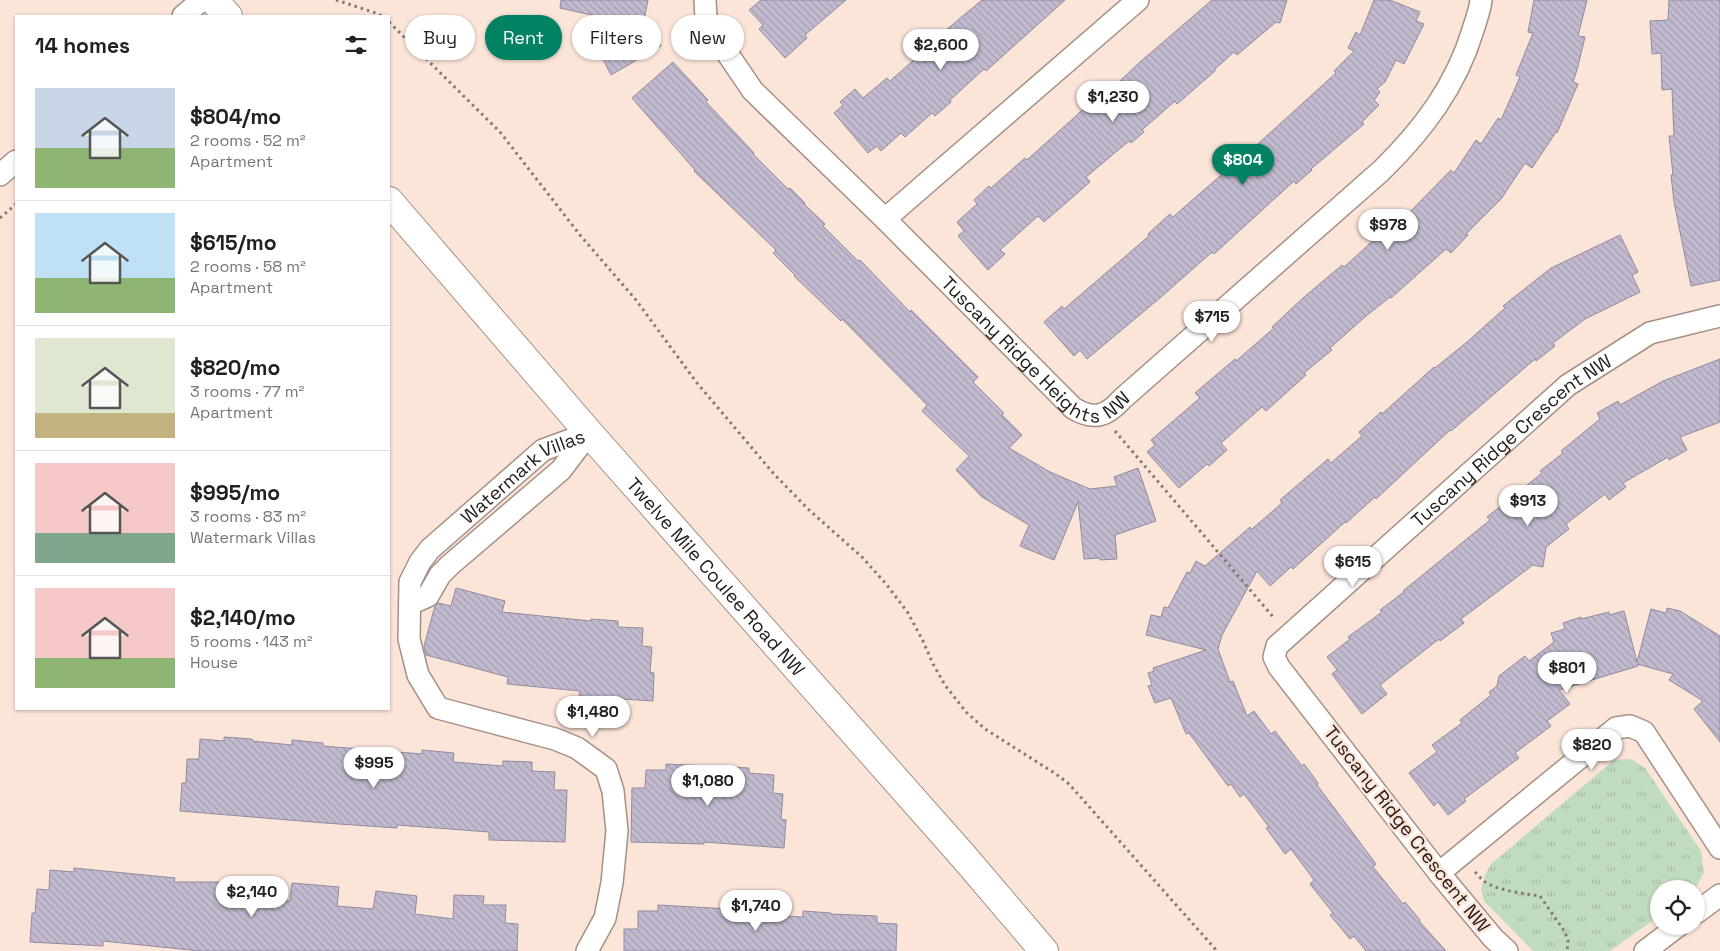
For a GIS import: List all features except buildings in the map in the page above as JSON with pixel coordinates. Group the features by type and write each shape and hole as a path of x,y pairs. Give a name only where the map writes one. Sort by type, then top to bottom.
{"street":[{"path":"184,15 202,0"},
{"path":"214,0 227,15"},
{"name":"Tuscany Ridge Heights NW","path":"705,0 706,18 710,28 753,91 1073,408 1082,414 1091,416 1102,415 1112,410 1122,399 1381,171 1408,145 1435,109 1459,68 1471,37 1481,0"},
{"path":"884,219 1138,0"},
{"path":"0,175 15,162"},
{"name":"Twelve Mile Coulee Road NW","path":"390,202 589,432 964,857 1044,951"},
{"name":"Tuscany Ridge Crescent NW","path":"1507,951 1493,938 1439,873 1279,667 1274,657 1277,646 1568,386 1650,333 1720,316"},
{"name":"Watermark Villas","path":"586,951 605,918 617,830 613,791 606,769 577,748 555,739 438,708 418,675 410,639 410,604 428,596 440,575 450,565 561,470 589,432"},
{"path":"1439,873 1616,728 1630,726 1644,732 1720,848"},
{"path":"1705,906 1720,895"},
{"path":"1645,951 1666,935"}],"path":[{"path":"336,0 380,15"},
{"path":"390,23 500,132 563,213 636,300 702,390 774,474 808,509 862,557 887,585 908,614 924,641 933,664 946,685 966,712 985,729 1069,784 1217,951"},
{"path":"0,218 15,205"},
{"path":"1102,415 1289,636"},
{"path":"1461,855 1483,881 1492,886 1540,896 1565,932 1568,941 1567,951"}],"green space":[{"path":"1631,759 1645,768 1701,851 1704,873 1700,880 1650,880 1650,922 1610,951 1533,951 1484,901 1481,889 1485,875 1491,864 1614,760"}]}
